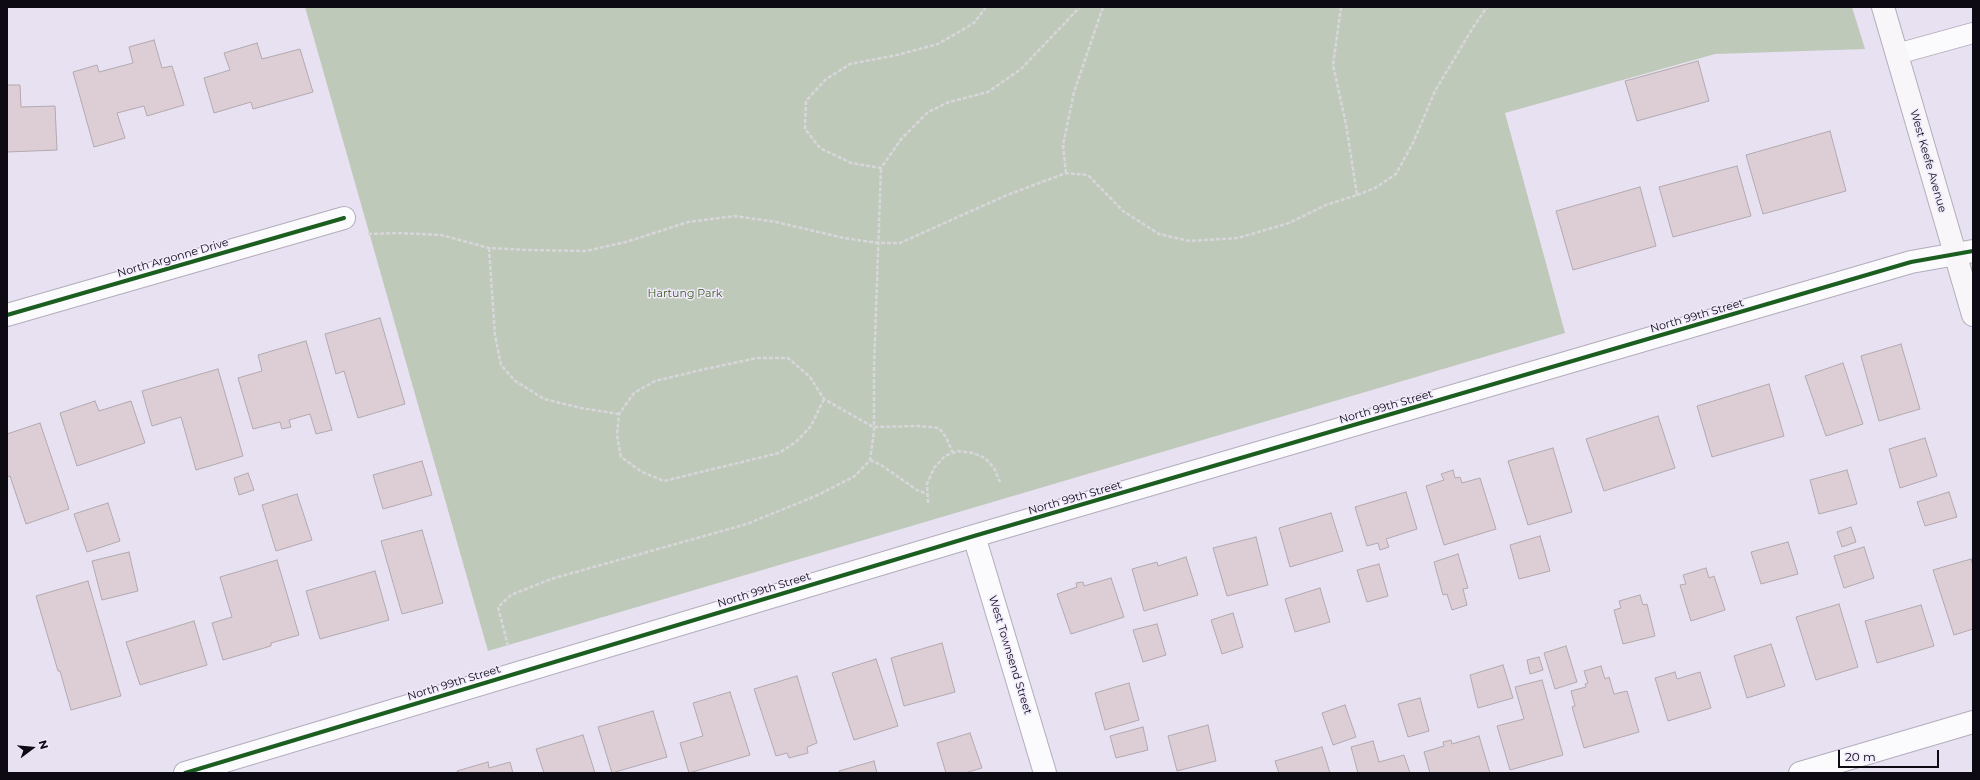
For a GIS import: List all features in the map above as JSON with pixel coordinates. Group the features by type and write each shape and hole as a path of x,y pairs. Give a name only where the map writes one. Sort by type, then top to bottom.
{"street":[{"name":"West Keefe Avenue","path":"1883,7 1897,54 1964,252 1973,315"},
{"name":"North Argonne Drive","path":"7,315 344,218"},
{"name":"North 99th Street","path":"185,773 974,536 1903,264 1964,252"},
{"name":"West Townsend Street","path":"974,536 1045,773"},
{"path":"1800,773 1973,722"}],"lane":[{"path":"1897,54 1973,32"}],"path":[{"path":"881,168 851,163 820,148 805,129 806,101 825,80 850,64 897,55 938,44 974,23 986,7"},
{"path":"517,673 498,606 511,595 551,579 747,524 818,495 855,476 870,460 874,427 881,168 902,138 928,112 949,102 988,92 1021,69 1080,7"},
{"path":"1066,173 1063,145 1074,92 1103,7"},
{"path":"1341,7 1333,65 1346,124 1357,195"},
{"path":"344,218 350,239 364,235 400,233 441,235 489,248 528,250 586,251 626,242 688,222 736,216 776,222 844,238 878,244 900,242 1007,195 1066,173 1088,175 1123,211 1159,234 1189,241 1238,238 1289,224 1326,205 1375,188 1396,174 1413,143 1436,92 1472,29 1487,7"},
{"path":"489,248 494,335 501,365 514,380 544,399 581,408 619,414"},
{"path":"824,399 811,426 796,442 779,453 664,481 642,472 621,457 617,435 619,414 634,393 655,381 757,358 788,358 810,377 824,399 874,427 920,426 939,428 946,437 953,453"},
{"path":"928,503 926,484 934,468 945,456 958,451 973,453 985,458 994,468 1000,482"},
{"path":"870,460 881,465 916,490 926,494"}],"green space":[{"name":"Hartung Park","path":"305,7 1852,7 1865,49 1715,54 1505,113 1565,333 488,651"}],"building":[{"path":"154,40 162,68 172,66 184,105 147,116 144,106 117,113 125,138 94,147 73,72 97,65 99,72 133,63 129,47"},
{"path":"257,43 262,59 300,49 313,92 253,109 251,102 214,113 204,78 230,70 224,53"},
{"path":"1698,61 1709,101 1637,121 1625,81"},
{"path":"7,85 20,85 21,107 55,106 57,150 7,152"},
{"path":"1830,131 1846,191 1763,214 1746,155"},
{"path":"1737,166 1751,216 1673,237 1659,187"},
{"path":"1640,187 1656,246 1573,270 1556,211"},
{"path":"380,318 405,404 358,418 344,371 336,374 325,334"},
{"path":"306,341 332,430 316,434 310,414 289,420 291,427 282,429 280,422 253,429 238,378 262,371 258,355"},
{"path":"1901,344 1920,409 1879,421 1861,356"},
{"path":"1843,363 1863,424 1826,436 1805,376"},
{"path":"218,369 243,456 196,470 181,417 152,426 142,391"},
{"path":"1769,384 1784,436 1712,457 1697,406"},
{"path":"95,401 99,411 131,401 145,443 77,466 60,413"},
{"path":"1658,416 1675,468 1604,491 1586,439"},
{"path":"40,423 69,509 26,524 10,476 7,477 7,434"},
{"path":"1925,438 1937,476 1900,488 1889,449"},
{"path":"1553,448 1572,512 1528,525 1508,461"},
{"path":"422,461 432,495 383,509 373,475"},
{"path":"1453,470 1455,478 1460,477 1462,483 1480,478 1496,529 1444,545 1426,486 1444,480 1441,474"},
{"path":"1847,470 1857,504 1819,514 1810,480"},
{"path":"248,473 254,490 239,495 234,478"},
{"path":"1406,492 1417,529 1386,539 1389,547 1380,550 1378,543 1367,546 1355,507"},
{"path":"1949,492 1957,517 1925,526 1917,502"},
{"path":"297,494 312,540 276,551 262,505"},
{"path":"108,503 120,541 87,552 74,514"},
{"path":"1331,513 1343,551 1290,567 1279,528"},
{"path":"1851,527 1856,542 1842,547 1837,532"},
{"path":"422,530 443,603 402,614 381,541"},
{"path":"1540,536 1550,571 1519,579 1510,545"},
{"path":"1256,537 1268,585 1227,596 1213,548"},
{"path":"1788,542 1798,574 1761,584 1751,552"},
{"path":"1864,547 1874,578 1844,588 1834,556"},
{"path":"129,552 138,591 102,600 92,561"},
{"path":"1458,554 1468,588 1463,589 1467,605 1452,610 1447,594 1443,595 1434,562"},
{"path":"1186,557 1198,595 1144,611 1132,569 1157,562 1158,566"},
{"path":"1971,559 1973,566 1973,629 1954,635 1933,570"},
{"path":"277,560 299,635 271,643 271,646 223,660 212,623 232,617 220,577"},
{"path":"1379,564 1388,596 1367,602 1357,570"},
{"path":"1706,568 1709,578 1714,576 1725,610 1691,621 1680,585 1686,584 1683,575"},
{"path":"375,571 389,620 320,639 306,591"},
{"path":"1111,578 1124,617 1071,634 1057,594 1077,587 1076,583 1083,582 1084,586"},
{"path":"88,581 121,696 71,710 36,596"},
{"path":"1320,588 1330,622 1295,632 1285,599"},
{"path":"1640,595 1643,605 1647,604 1655,636 1623,644 1614,610 1621,608 1619,601"},
{"path":"1839,604 1858,667 1816,680 1796,617"},
{"path":"1921,605 1934,646 1877,663 1865,621"},
{"path":"1233,613 1243,647 1222,654 1211,620"},
{"path":"194,621 207,665 140,685 126,642"},
{"path":"1157,624 1166,655 1143,662 1133,630"},
{"path":"942,643 955,692 904,706 891,658"},
{"path":"1771,644 1785,686 1747,698 1734,656"},
{"path":"1566,646 1577,682 1555,689 1544,653"},
{"path":"1539,657 1543,670 1530,674 1527,660"},
{"path":"876,659 898,726 854,740 832,673"},
{"path":"1503,665 1513,698 1478,708 1470,675"},
{"path":"1601,666 1605,679 1609,677 1614,694 1627,691 1639,732 1584,748 1572,707 1575,706 1571,691 1586,687 1585,684 1588,683 1584,671"},
{"path":"1675,672 1677,679 1700,672 1711,708 1668,721 1655,678"},
{"path":"797,676 817,743 807,747 808,753 789,758 787,753 776,756 754,689"},
{"path":"1542,680 1563,755 1510,770 1497,726 1524,719 1515,687"},
{"path":"1129,683 1139,720 1105,730 1095,693"},
{"path":"730,692 750,755 689,773 680,743 703,736 693,703"},
{"path":"1420,698 1429,731 1408,737 1398,704"},
{"path":"1345,705 1356,737 1333,745 1322,713"},
{"path":"653,711 667,757 612,773 598,727"},
{"path":"1208,725 1216,761 1177,771 1168,736"},
{"path":"1143,727 1148,750 1116,758 1110,736"},
{"path":"970,733 982,768 965,773 946,773 937,743"},
{"path":"583,735 595,773 544,773 536,749"},
{"path":"1479,736 1490,773 1430,773 1424,752 1444,746 1443,742 1451,740 1452,744"},
{"path":"1373,741 1379,762 1404,755 1410,773 1358,773 1351,747"},
{"path":"1322,747 1330,773 1279,773 1275,761"},
{"path":"874,761 877,773 839,773 839,771"},
{"path":"488,762 489,768 510,762 513,773 458,773 457,771"}],"cycle path":[{"path":"7,315 344,218"},
{"path":"185,773 974,536 1911,262 1973,251"}]}
